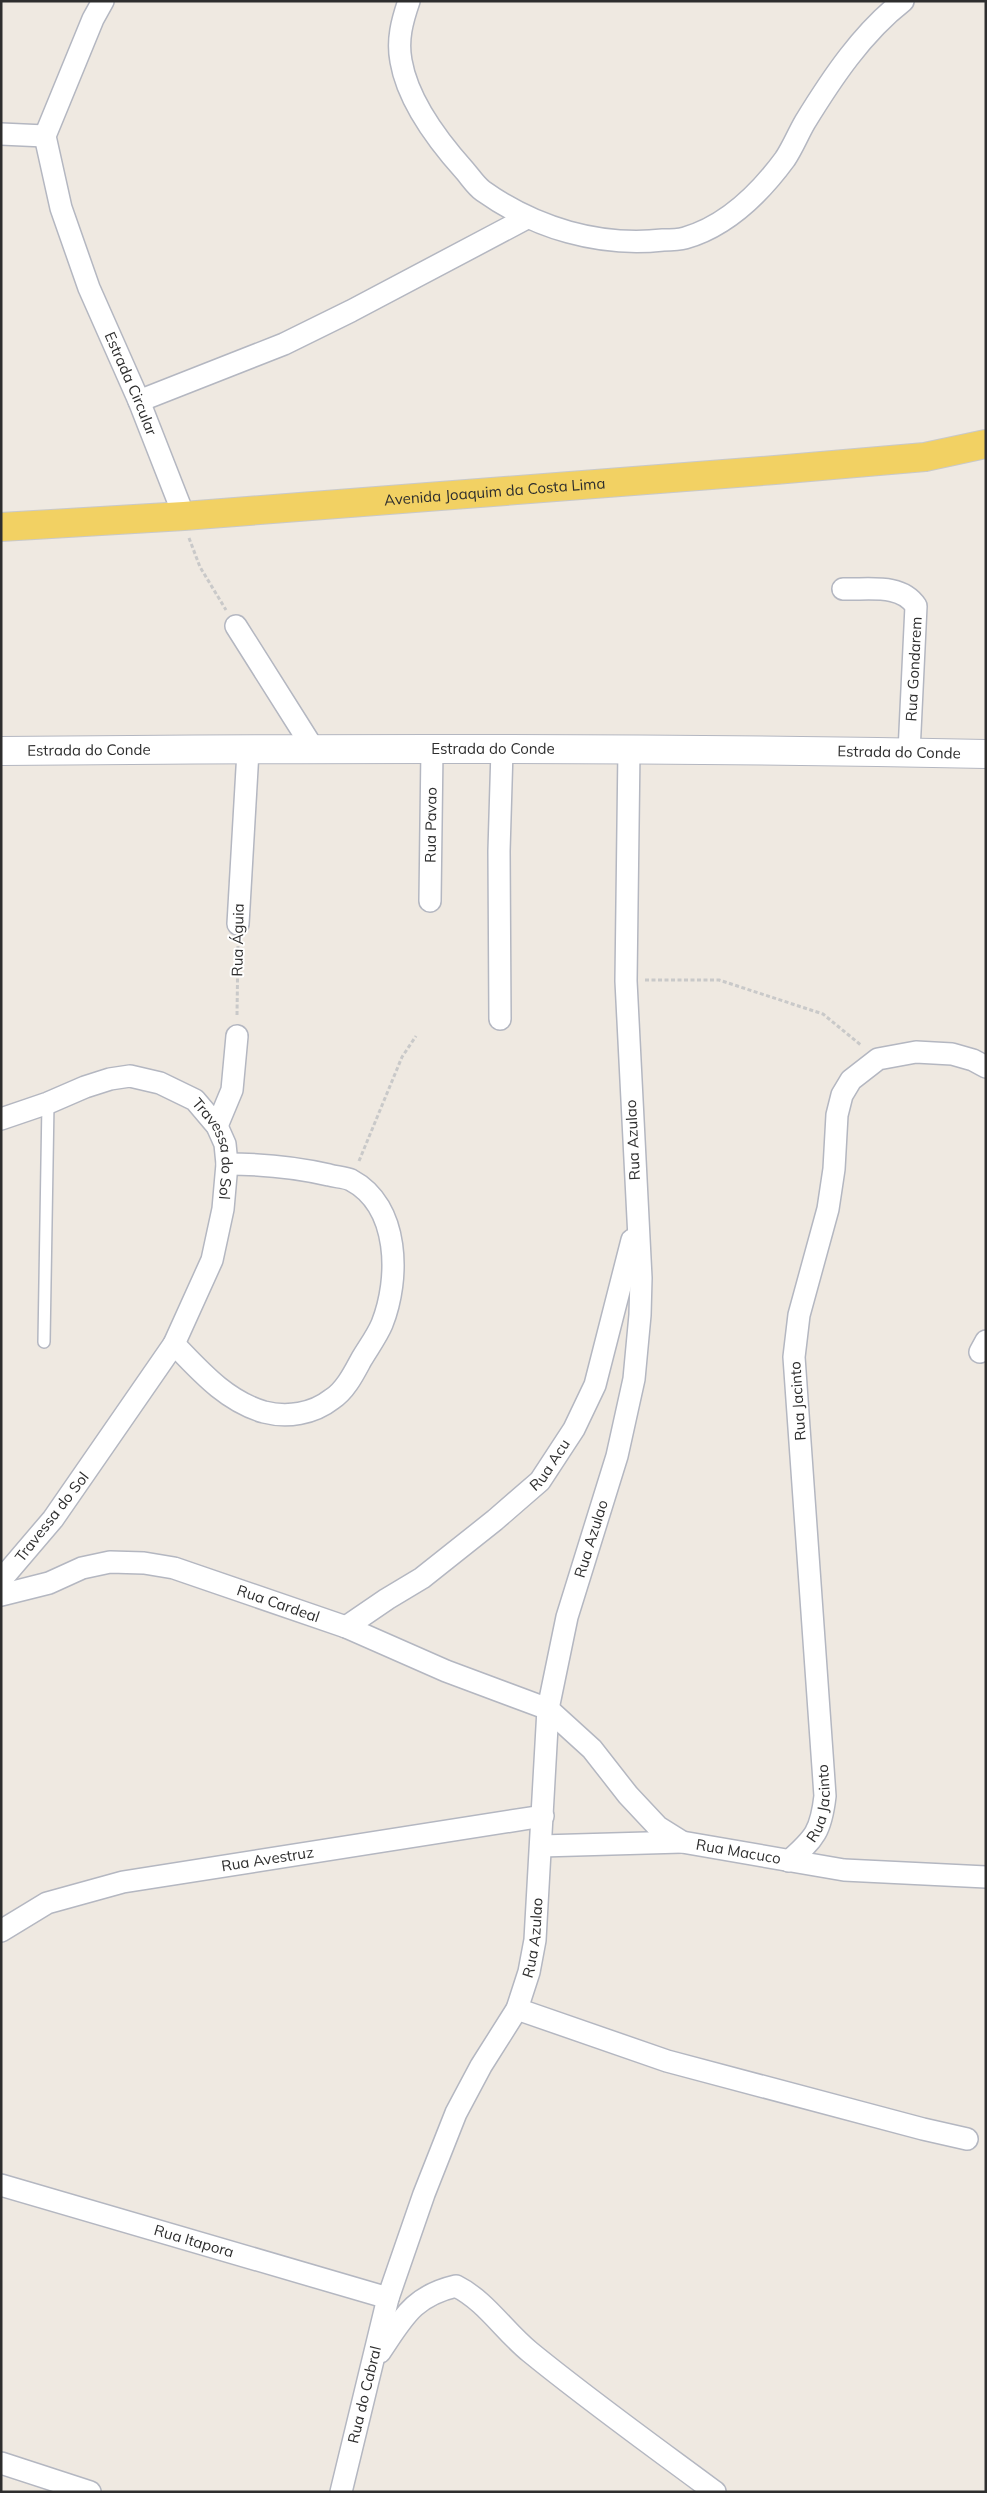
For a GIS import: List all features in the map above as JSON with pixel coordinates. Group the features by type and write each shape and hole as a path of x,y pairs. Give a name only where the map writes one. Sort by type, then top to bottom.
{"main road":[{"name":"Avenida Joaquim da Costa Lima","path":"1,527 184,516 906,458 962,450 986,444"}],"street":[{"path":"1,134 45,136 93,19 103,1"},
{"path":"409,1 400,26 401,61 416,103 443,147 482,190 527,218 584,237 642,242 685,238 722,221 757,194 786,158 805,122 855,48 885,15 902,1"},
{"name":"Estrada Circular","path":"45,136 61,208 89,288 139,401 184,516"},
{"path":"139,401 284,344 351,311 527,218"},
{"name":"Rua Gondarem","path":"843,589 898,591 910,597 916,606 909,752"},
{"path":"236,626 313,748"},
{"name":"Estrada do Conde","path":"1,751 248,751 313,748 502,750 629,748 986,754"},
{"name":"Rua Azulao","path":"388,2298 424,2194 456,2113 481,2066 517,2009 529,1972 535,1940 548,1709 567,1617 617,1456 634,1379 641,1278 626,980 629,748"},
{"name":"Rua Pavao","path":"430,901 432,749"},
{"path":"500,1019 499,851 502,750"},
{"name":"Rua Águia","path":"238,924 248,751"},
{"path":"218,1126 232,1090 237,1036"},
{"name":"Rua Jacinto","path":"789,1861 812,1841 822,1818 825,1796 794,1357 799,1314 828,1209 834,1169 837,1115 842,1095 851,1080 878,1059 916,1052 952,1054 973,1060 986,1067"},
{"name":"Travessa do Sol","path":"1,1119 48,1103 110,1078 130,1076 160,1083 195,1100 218,1126 225,1144 227,1164 224,1209 212,1260 174,1344 53,1519 1,1580"},
{"path":"174,1344 210,1381 241,1403 264,1412 289,1415 314,1410 334,1399 352,1376 382,1325 392,1291 394,1252 385,1218 372,1198 351,1180 267,1164 227,1164"},
{"name":"Rua Acu","path":"346,1628 387,1599 422,1578 495,1520 540,1481 574,1429 595,1385 637,1220"},
{"name":"Rua Cardeal","path":"1,1595 49,1583 82,1568 110,1562 144,1563 174,1568 346,1628 446,1671 548,1709"},
{"name":"Rua Macuco","path":"548,1709 592,1749 628,1795 658,1827 682,1842 844,1870 986,1877"},
{"name":"Rua Avestruz","path":"1,1930 47,1903 123,1882 542,1816"},
{"path":"541,1846 682,1842"},
{"path":"517,2009 666,2061 967,2139"},
{"name":"Rua Itapora","path":"1,2185 388,2298"},
{"path":"371,2366 405,2314 427,2296 456,2286 471,2294 511,2337 553,2371 715,2492"},
{"name":"Rua do Cabral","path":"341,2492 388,2298"},
{"path":"1,2463 90,2492"}],"lane":[{"path":"44,1342 48,1103"}],"path":[{"path":"184,516 192,547 200,567 236,626"},
{"name":"Rua Águia","path":"237,1036 238,924"},
{"path":"626,980 720,980 823,1014 878,1059"},
{"path":"351,1180 402,1057 416,1036"}]}
